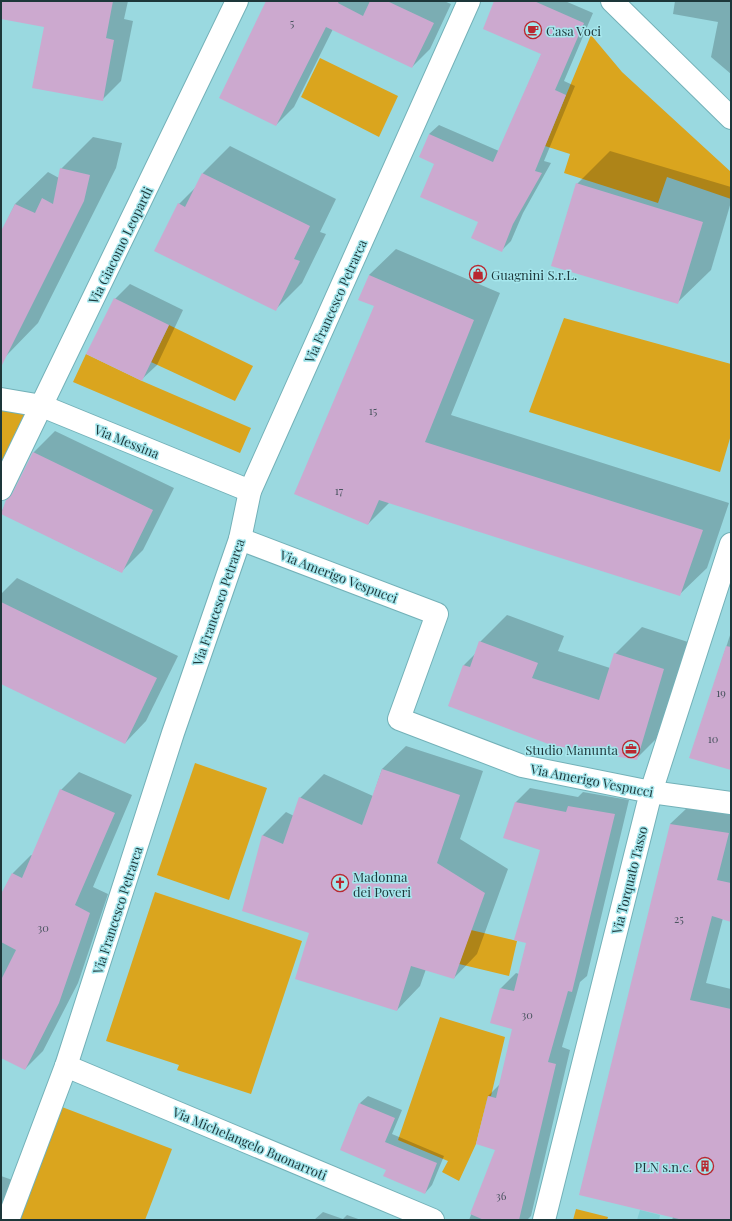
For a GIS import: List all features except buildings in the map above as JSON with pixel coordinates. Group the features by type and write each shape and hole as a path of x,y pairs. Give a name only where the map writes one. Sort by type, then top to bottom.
{"street":[{"name":"Via Giacomo Leopardi","path":"1,489 237,1"},
{"name":"Via Francesco Petrarca","path":"8,1220 66,1066 173,733 240,539 250,491 469,1"},
{"path":"612,1 731,118"},
{"name":"Via Messina","path":"1,399 42,406 250,491"},
{"name":"Via Amerigo Vespucci","path":"240,539 437,614 399,719 522,766 651,792 731,803"},
{"name":"Via Torquato Tasso","path":"544,1220 651,792 731,544"},
{"name":"Via Michelangelo Buonarroti","path":"66,1066 433,1220"}],"shaded area":[{"path":"591,35 622,72 731,172 731,199 667,177 658,203 564,173 570,154 545,146"},
{"path":"320,58 398,96 379,137 301,97"},
{"path":"564,318 731,364 731,435 720,472 529,412"},
{"path":"169,325 253,366 235,401 151,362"},
{"path":"86,354 142,381 251,428 240,453 73,382"},
{"path":"1,399 42,406 1,489"},
{"path":"195,763 267,788 229,900 157,875"},
{"path":"155,892 302,941 251,1094 177,1070 179,1065 106,1041"},
{"path":"471,930 517,941 509,976 459,964"},
{"path":"440,1017 505,1037 491,1096 488,1096 476,1144 459,1181 442,1172 448,1161 398,1140"},
{"path":"62,1107 172,1149 145,1220 20,1220"},
{"path":"576,1209 608,1217 607,1220 573,1220"},
{"path":"640,1210 660,1215 659,1220 637,1220"}],"place":[{"name":"Casa Voci","path":"533,30"},
{"name":"Guagnini S.r.L.","path":"478,274"},
{"name":"Studio Manunta","path":"631,749"},
{"name":"Madonna dei Poveri","path":"340,883"},
{"name":"PLN s.n.c.","path":"705,1166"}]}
